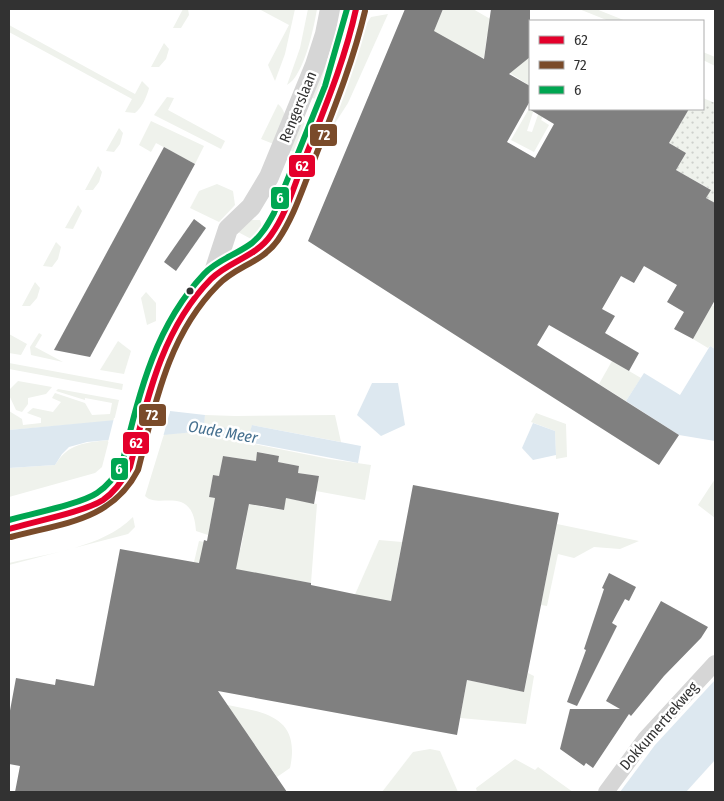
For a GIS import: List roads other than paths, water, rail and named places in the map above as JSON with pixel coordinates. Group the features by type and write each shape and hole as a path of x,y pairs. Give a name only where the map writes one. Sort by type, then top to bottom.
{"street":[{"name":"Rengerslaan","path":"212,278 228,229 250,207 269,177 300,104 325,34 330,9"},
{"name":"Rengerslaan","path":"9,529 80,511 107,498 124,479 130,467 155,368 169,334 212,278 266,242 286,206 324,114 351,32 356,9"},
{"path":"300,104 324,114"},
{"name":"Dokkumertrekweg","path":"606,792 650,732 715,663"}],"water":[{"path":"710,346 715,349 715,441 679,435 626,401 644,373 680,395"},
{"path":"372,383 398,383 405,425 381,436 357,415"},
{"name":"Oude Meer","path":"170,411 205,415 204,424 250,432 252,425 361,446 358,463 195,432 87,442 69,447 55,465 9,468 9,430 169,415"},
{"path":"533,423 555,431 556,455 533,460 522,448"},
{"path":"715,680 715,760 686,792 620,792 655,745"}]}
